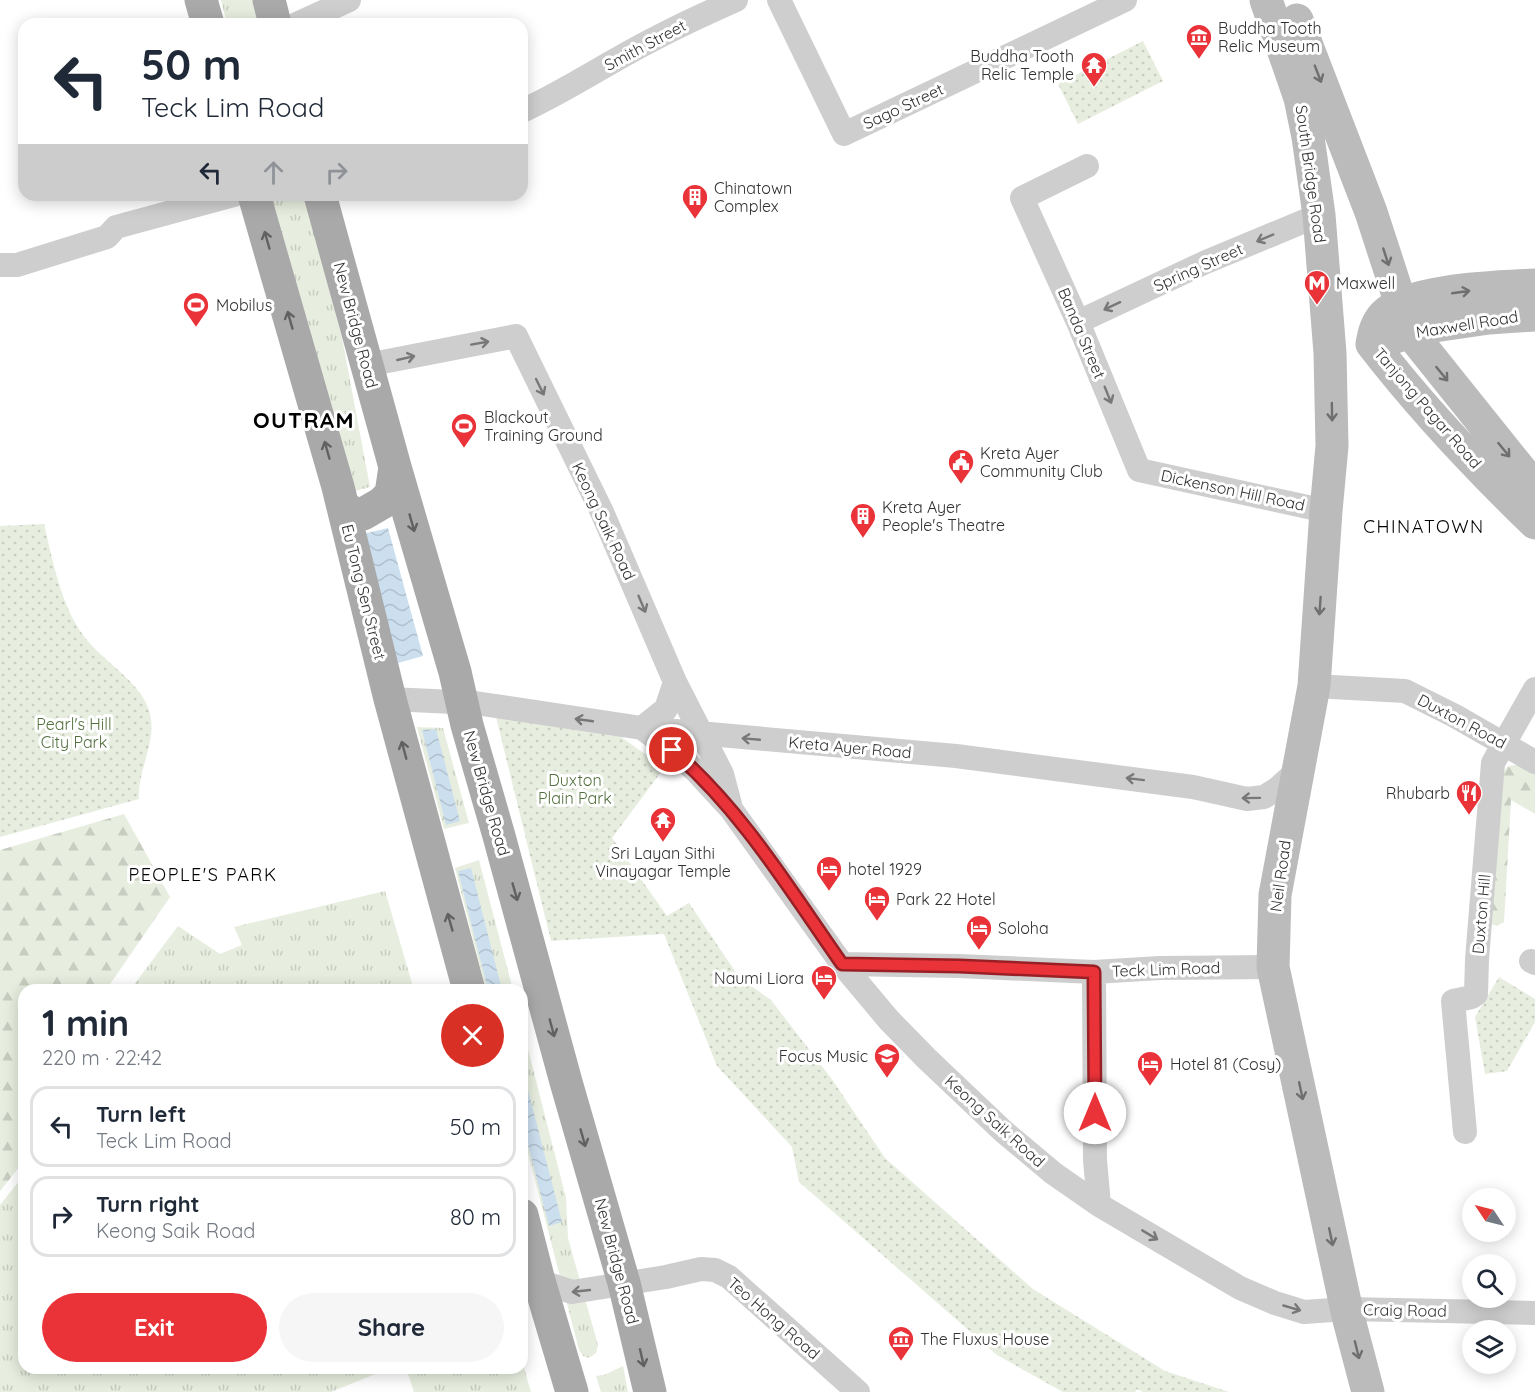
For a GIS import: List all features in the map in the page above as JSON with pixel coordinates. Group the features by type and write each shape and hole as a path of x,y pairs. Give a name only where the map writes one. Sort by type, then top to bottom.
{"main road":[{"path":"201,0 206,18"},
{"path":"269,0 274,18"},
{"name":"South Bridge Road","path":"1266,0 1300,98 1319,215 1330,353"},
{"name":"South Bridge Road","path":"1289,0 1368,203 1407,317"},
{"name":"Eu Tong Sen Street","path":"249,201 343,506 390,699 467,984"},
{"name":"New Bridge Road","path":"329,201 367,364 624,1283 650,1392"},
{"name":"Maxwell Road","path":"1330,353 1372,344 1407,317 1419,297 1535,285"},
{"name":"Maxwell Road","path":"1407,317 1438,325 1535,315"},
{"name":"Tanjong Pagar Road","path":"1407,317 1535,488"},
{"name":"Tanjong Pagar Road","path":"1372,344 1390,368 1500,489 1535,522"},
{"name":"Neil Road","path":"1330,353 1332,446 1314,686 1275,895 1274,967 1348,1312 1368,1392"},
{"path":"343,506 353,513 363,514 382,503 391,494 395,467"},
{"path":"528,1238 572,1392"}],"street":[{"path":"310,18 350,0"},
{"name":"Smith Street","path":"528,108 656,38 736,0"},
{"name":"Sago Street","path":"778,0 844,134 1125,0"},
{"name":"Smith Street","path":"528,100 550,90 556,92"},
{"name":"Banda Street","path":"1088,166 1022,198 1078,322 1139,470"},
{"path":"0,265 17,265 107,237 113,241 120,241 239,201"},
{"name":"Spring Street","path":"1078,322 1206,262 1319,215"},
{"name":"Keong Saik Road","path":"367,364 516,336 602,512 675,682 722,774 731,809"},
{"name":"Dickenson Hill Road","path":"1139,470 1326,511"},
{"path":"642,728 666,709 675,682"},
{"name":"Duxton Road","path":"1314,686 1405,691 1503,742 1535,762"},
{"name":"Duxton Hill","path":"1465,1132 1453,1001 1476,994 1478,937 1493,763 1535,689"},
{"name":"Kreta Ayer Road","path":"390,699 461,702 642,728 956,756 1193,787 1247,799 1264,797 1277,789 1299,769"},
{"name":"Keong Saik Road","path":"642,728 696,771 731,809 842,964 888,1019 1003,1131 1045,1166 1099,1205 1226,1280 1275,1303 1304,1312 1348,1312"},
{"name":"Teck Lim Road","path":"842,964 1094,972 1160,968 1274,967"},
{"path":"1094,972 1095,1160 1099,1205"},
{"name":"Teo Hong Road","path":"539,1281 572,1292 701,1269 715,1270 729,1277 858,1392"},
{"name":"Craig Road","path":"1348,1312 1535,1313"},
{"name":"Craig Road","path":"1348,1312 1535,1321"}],"green space":[{"path":"221,0 253,0 258,18 226,18"},
{"path":"1143,41 1163,81 1078,124 1058,84"},
{"path":"273,201 306,201 342,338 370,487 348,493"},
{"name":"Pearl's Hill City Park","path":"44,524 58,581 75,623 91,645 139,692 150,714 151,735 139,788 139,799 0,837 0,526"},
{"name":"Duxton Plain Park","path":"496,717 620,736 664,768 612,838 667,916 689,903 739,977 771,1000 831,1078 885,1158 1033,1289 1165,1371 1229,1392 1143,1392 1137,1389 1135,1392 1063,1392 997,1355 799,1182 792,1147 717,1066 664,934 551,941"},
{"path":"417,727 443,728 469,823 444,829"},
{"path":"1521,764 1535,773 1535,814 1511,800 1504,922 1497,926 1492,924 1498,780 1508,766"},
{"path":"124,814 170,897 110,984 18,984 18,1168 0,1191 0,850"},
{"path":"479,860 511,984 484,984 455,868"},
{"path":"385,891 412,984 134,984 178,926 220,954 242,945 234,927"},
{"path":"1499,977 1535,999 1535,1022 1507,1071 1485,1074 1475,1017"},
{"path":"528,1049 566,1198 568,1238 598,1345 596,1353 589,1358 583,1356 579,1350 528,1153"},
{"path":"18,1182 18,1374 375,1374 331,1392 0,1392 0,1205"},
{"path":"623,1366 628,1392 601,1392 596,1376 604,1375"},
{"path":"408,1374 526,1374 531,1392 414,1392"}],"water":[{"path":"388,528 423,656 398,663 363,534"},
{"path":"436,729 460,821 446,825 422,730"},
{"path":"471,868 500,984 486,984 458,871"},
{"path":"528,1090 562,1222 549,1226 528,1145"}],"place":[{"name":"Buddha Tooth Relic Museum","path":"1199,60"},
{"name":"Buddha Tooth Relic Temple","path":"1094,88"},
{"name":"Chinatown Complex","path":"695,220"},
{"name":"Maxwell","path":"1317,306"},
{"name":"Mobilus","path":"196,328"},
{"name":"Blackout Training Ground","path":"464,449"},
{"name":"Kreta Ayer Community Club","path":"961,485"},
{"name":"Kreta Ayer People's Theatre","path":"863,539"},
{"name":"Rhubarb","path":"1469,816"},
{"name":"Sri Layan Sithi Vinayagar Temple","path":"663,843"},
{"name":"hotel 1929","path":"829,892"},
{"name":"Park 22 Hotel","path":"877,922"},
{"name":"Soloha","path":"979,951"},
{"name":"Naumi Liora","path":"824,1001"},
{"name":"Focus Music","path":"887,1079"},
{"name":"Hotel 81 (Cosy)","path":"1150,1087"},
{"name":"The Fluxus House","path":"901,1362"}],"district":[{"name":"OUTRAM","path":"304,420"},
{"name":"CHINATOWN","path":"1424,527"},
{"name":"PEOPLE'S PARK","path":"203,875"}],"route":[{"path":"672,750 696,771 731,809 842,964 1094,972 1095,1113"}]}
